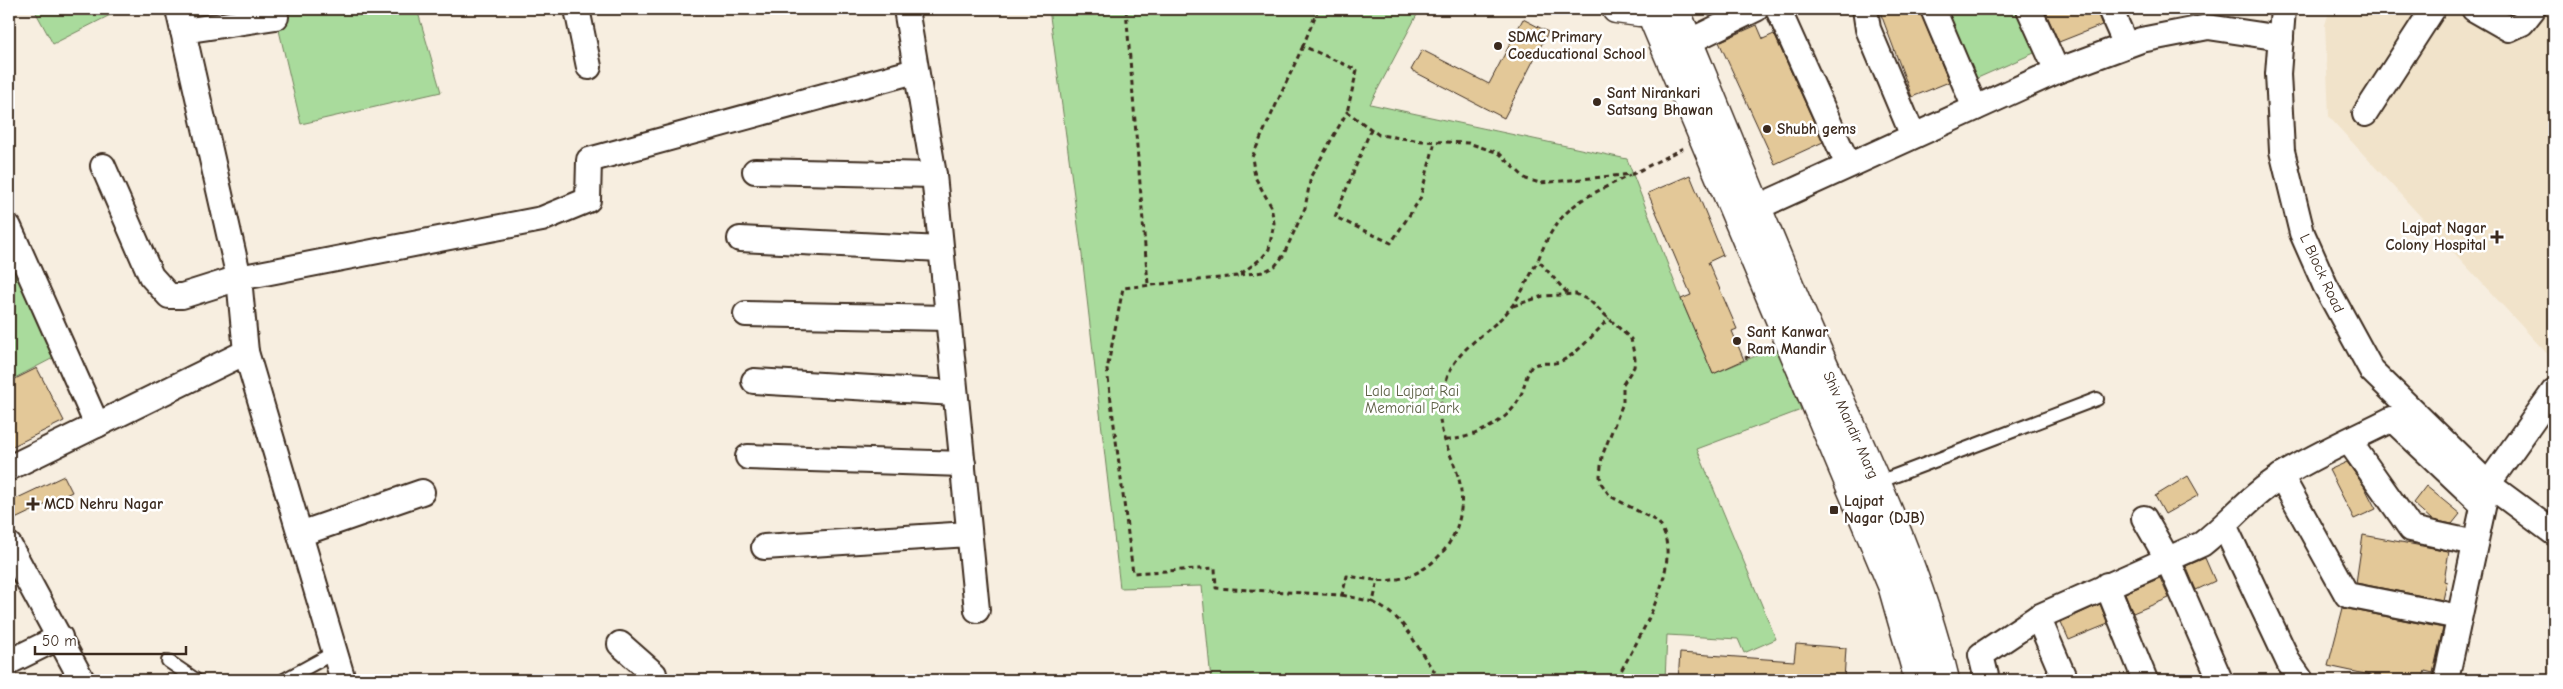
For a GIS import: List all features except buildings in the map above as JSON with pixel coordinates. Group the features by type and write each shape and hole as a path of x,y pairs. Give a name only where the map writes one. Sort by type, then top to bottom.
{"street":[{"path":"578,9 589,67"},
{"path":"906,9 934,175 977,610"},
{"path":"1616,9 1628,12 1660,9"},
{"name":"Shiv Mandir Marg","path":"1660,9 1688,42 1749,192 1758,207 1876,483 1914,577 1945,680"},
{"name":"Shiv Mandir Marg","path":"1660,9 1704,138 1892,585 1919,680"},
{"path":"1688,42 1756,9"},
{"path":"1778,9 1848,166"},
{"path":"1865,9 1868,29 1913,136"},
{"path":"1933,9 1975,108"},
{"path":"2029,9 2057,71"},
{"path":"2110,9 2126,46"},
{"name":"L Block Road","path":"2283,9 2278,74 2282,151 2302,233 2325,284 2372,371 2485,494"},
{"path":"2365,114 2433,9"},
{"path":"2474,9 2509,29 2522,23 2533,9"},
{"path":"276,17 180,20 239,278 246,352 343,680"},
{"path":"1758,207 2057,71 2126,46 2169,33 2208,27 2281,38"},
{"path":"103,166 151,276 169,296 182,296 239,278 542,219 588,200 589,160 915,71"},
{"path":"756,171 934,175"},
{"path":"9,227 97,425"},
{"path":"740,240 941,249"},
{"path":"746,314 948,318"},
{"path":"9,468 246,352"},
{"path":"754,382 955,392"},
{"path":"2446,680 2485,494 2554,390"},
{"path":"1987,680 1981,655 2038,617 2202,544 2225,527 2241,507 2282,476 2392,419 2485,494 2554,533"},
{"path":"2349,441 2411,529 2475,543"},
{"path":"748,457 962,464"},
{"path":"2282,476 2347,595 2459,617"},
{"path":"300,534 422,492"},
{"path":"2144,518 2167,558 2220,680"},
{"path":"2225,527 2289,663 2301,680"},
{"path":"764,547 969,534"},
{"path":"9,545 82,680"},
{"path":"2107,585 2145,680"},
{"path":"2038,617 2065,680"},
{"path":"9,662 60,637"},
{"path":"620,644 654,674 648,680"}],"lane":[{"path":"1876,483 2097,399"},
{"path":"284,680 334,652"},
{"path":"168,661 196,680"}],"path":[{"path":"1126,9 1148,284"},
{"path":"1238,276 1262,258 1272,240 1274,223 1271,206 1255,177 1252,157 1318,9"},
{"path":"1303,46 1357,70 1347,112 1310,176 1305,208 1283,256 1275,266 1263,272 1123,288 1107,370 1133,573 1215,568 1216,588 1342,595 1373,602 1393,615 1406,628 1420,653 1442,680"},
{"path":"1347,112 1379,135 1435,142 1468,143 1499,153 1526,179 1540,183 1633,174"},
{"path":"1371,129 1336,217 1391,244 1420,200 1435,142"},
{"path":"1342,595 1347,576 1392,580 1422,572 1436,560 1451,539 1461,509 1461,491 1453,458 1441,426 1440,411 1452,365 1464,348 1512,306 1557,221 1573,206 1704,138"},
{"path":"1538,260 1567,294"},
{"path":"1512,306 1543,296 1567,294 1585,297 1631,339 1635,364 1623,384 1621,409 1600,466 1601,483 1610,496 1658,522 1663,529 1669,549 1661,584 1649,618 1616,680"},
{"path":"1446,440 1468,436 1506,415 1518,401 1532,366 1541,362 1552,363 1562,361 1589,340 1609,318"},
{"path":"1745,358 1767,349"},
{"path":"1373,602 1378,580"}],"shaded area":[{"name":"Lajpat Nagar Colony Hospital","path":"2330,9 2554,9 2554,357 2552,359 2329,117 2325,25"}],"green space":[{"path":"34,9 122,9 53,44"},
{"path":"274,9 417,9 441,92 301,124"},
{"name":"Lala Lajpat Rai Memorial Park","path":"1049,9 1420,9 1370,104 1627,159 1681,299 1713,374 1777,347 1801,410 1697,449 1776,639 1744,653 1738,639 1667,635 1665,680 1211,680 1202,586 1120,588 1082,255"},
{"path":"1942,9 2023,9 2041,50 1973,80"},
{"path":"9,247 57,356 9,381"}],"place":[{"name":"SDMC Primary Coeducational School","path":"1498,46"},
{"name":"Sant Nirankari Satsang Bhawan","path":"1597,102"},
{"name":"Shubh gems","path":"1767,129"},
{"name":"Lajpat Nagar Colony Hospital","path":"2497,237"},
{"name":"Sant Kanwar Ram Mandir","path":"1737,341"},
{"name":"MCD Nehru Nagar","path":"33,504"},
{"name":"Lajpat Nagar (DJB)","path":"1834,510"}]}
